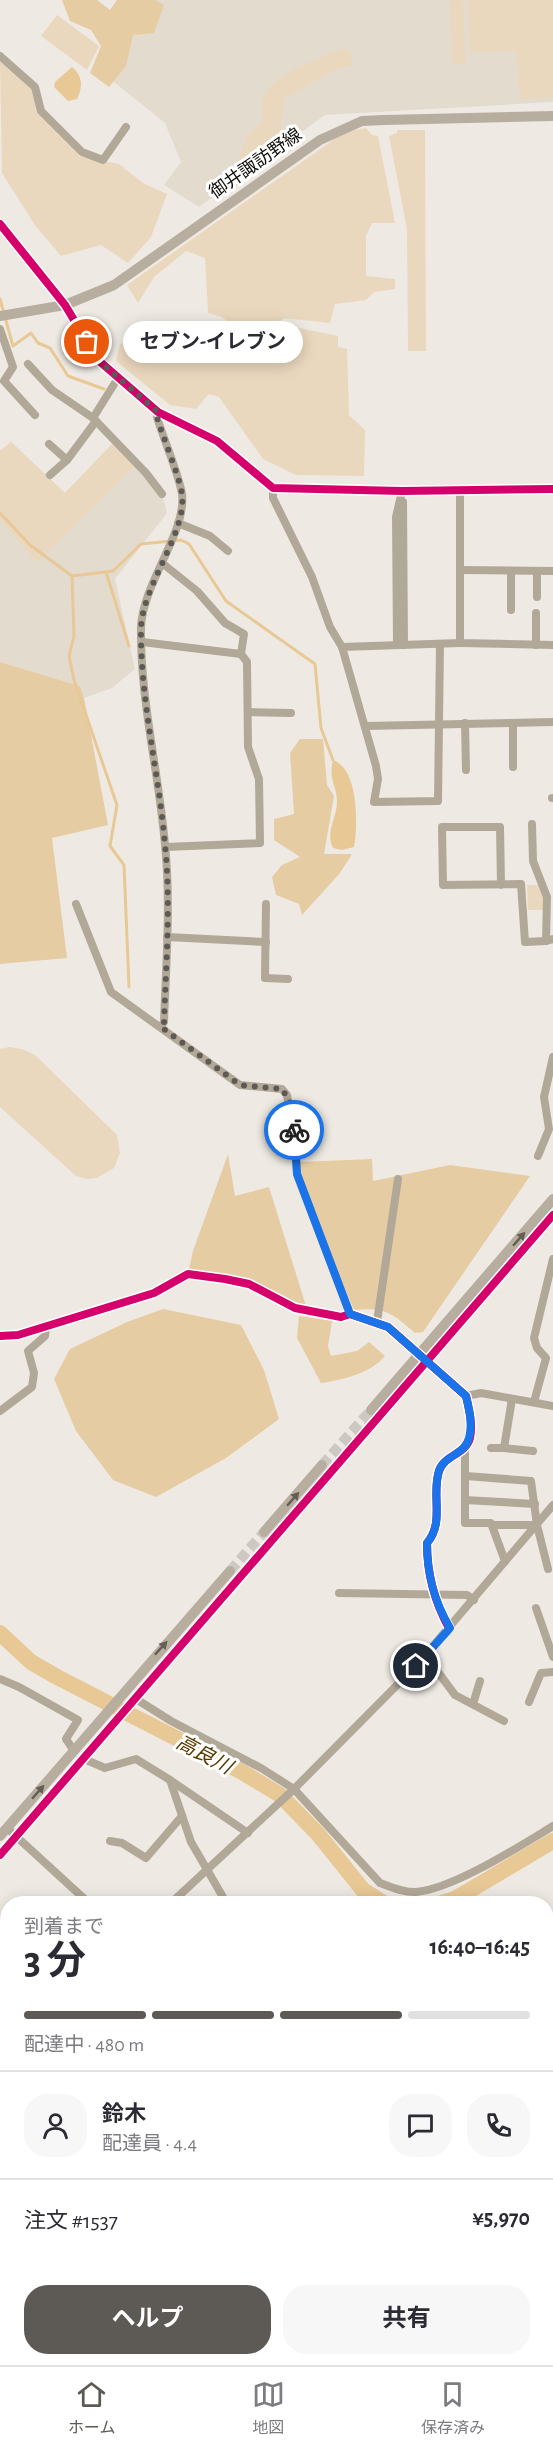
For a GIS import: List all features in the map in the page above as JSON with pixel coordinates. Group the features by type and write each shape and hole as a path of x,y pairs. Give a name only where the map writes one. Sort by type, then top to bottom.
{"street":[{"path":"0,56 35,87 41,111 81,152 103,160 126,127"},
{"name":"御井諏訪野線","path":"0,315 65,305 114,285 277,169 340,129 362,121 553,116"},
{"path":"0,224 65,305 98,360 158,412 217,441 273,488 402,492 553,489"},
{"path":"0,329 13,367 4,381 35,415"},
{"path":"28,364 52,390 94,420 146,473 162,494"},
{"path":"50,475 67,460 94,420 118,378"},
{"path":"158,412 157,417 182,495 178,523 144,609 142,642 166,847 167,937 164,1022 161,1027"},
{"path":"49,444 67,460"},
{"path":"273,488 273,498 312,577 330,627 342,647 376,766 374,802 438,801 440,644"},
{"path":"460,490 460,643"},
{"path":"401,645 402,492"},
{"path":"178,523 210,536 228,551"},
{"path":"162,562 197,591 225,623 244,634 241,654 247,662 248,747 259,779 260,843 166,847"},
{"path":"460,570 553,571"},
{"path":"511,571 511,610"},
{"path":"537,571 537,597"},
{"path":"536,613 536,645"},
{"path":"142,642 241,654"},
{"path":"342,647 460,643 553,645"},
{"path":"248,712 291,713"},
{"path":"366,726 553,722"},
{"path":"465,723 465,770"},
{"path":"513,723 513,767"},
{"path":"501,885 500,827 442,827 443,885 501,885 520,884 525,942 550,940 547,897 533,861 532,824"},
{"path":"76,904 111,992 240,1085 282,1089 287,1095 296,1149 297,1174 350,1314"},
{"path":"266,904 265,978 288,979"},
{"path":"167,937 266,942"},
{"path":"538,1156 549,1129 544,1097 553,1057"},
{"path":"377,1322 398,1179"},
{"path":"374,1414 553,1199"},
{"path":"422,1358 553,1215"},
{"path":"534,1402 546,1358 537,1348 535,1332 553,1259"},
{"path":"0,1336 18,1335 154,1293 188,1275 249,1284 295,1308 341,1317 350,1314 377,1322 388,1327 466,1396 470,1437 465,1448 465,1523 537,1525"},
{"path":"0,1411 32,1387 34,1373 28,1351 45,1336 46,1326"},
{"path":"466,1396 481,1393 553,1406"},
{"path":"504,1448 512,1399"},
{"path":"450,1628 434,1593 427,1566 427,1543 434,1535 436,1526 437,1476 446,1461 465,1448"},
{"path":"491,1448 533,1451"},
{"path":"268,1536 325,1469"},
{"path":"466,1476 531,1480 537,1525 548,1569"},
{"path":"465,1500 536,1504"},
{"path":"178,1896 294,1789 426,1656 553,1505"},
{"path":"493,1525 505,1561"},
{"path":"81,1896 16,1836 2,1829 230,1571"},
{"path":"0,1854 238,1580"},
{"path":"339,1593 434,1593 467,1595 474,1600"},
{"path":"536,1608 553,1657"},
{"path":"426,1656 455,1695 504,1721"},
{"path":"529,1702 541,1673 553,1672"},
{"path":"0,1679 78,1720 66,1739 74,1750"},
{"path":"473,1704 480,1681"},
{"path":"136,1699 171,1721 261,1768 294,1789 380,1883 400,1890 415,1892 434,1888 465,1874 553,1826"},
{"path":"84,1759 105,1768 136,1759 248,1833"},
{"path":"170,1780 182,1816 206,1870 222,1896"},
{"path":"110,1841 122,1843 146,1858 182,1816"}],"shaded area":[{"path":"62,0 97,0 110,10 117,0 155,0 164,5 154,33 133,35 126,66 109,87 90,73 101,46 91,30 70,21"},
{"path":"132,0 553,0 553,102 325,115 199,207 164,185 181,162 165,123 94,66"},
{"path":"450,0 463,0 466,64 452,64"},
{"path":"467,0 553,0 553,97 520,99 516,51 470,52"},
{"path":"57,15 99,46 87,70 41,36"},
{"path":"344,48 353,55 352,66 339,68 285,98 280,134 263,148 238,186 229,184 248,133 263,122 262,102 274,82 297,68"},
{"path":"3,59 35,87 41,111 82,152 78,156 119,164 143,183 167,194 151,237 128,263 101,245 61,256 35,225 2,173 0,62"},
{"path":"72,67 80,78 81,86 77,99 68,101 54,87 55,82"},
{"path":"366,128 372,135 378,136 395,223 372,223 366,236 366,276 395,279 395,289 374,292 366,300 335,304 330,323 284,318 255,344 222,317 208,313 205,258 186,251 154,277 138,303 127,285 336,138"},
{"path":"397,130 425,130 426,351 408,351 407,229 389,136 397,133"},
{"path":"190,322 203,328 210,322 246,352 259,359 275,348 294,327 338,336 338,347 347,349 349,415 365,430 364,476 296,475 263,459 219,397 209,394 196,409 170,405 116,361 120,344 162,334"},
{"path":"115,441 162,494 167,513 115,579 135,669 112,688 84,698 80,686 0,662 0,451 11,442 65,493"},
{"path":"11,442 65,493 114,442 136,465 37,563 0,519 0,451"},
{"path":"0,662 80,686 84,698 108,825 52,838 67,958 0,964"},
{"path":"300,739 323,739 327,785 334,796 324,854 352,854 340,873 302,915 299,904 276,895 272,877 282,865 300,857 274,840 274,819 294,814 290,753"},
{"path":"333,760 342,765 348,774 355,799 354,847 342,850 333,848 330,836 337,802 332,778"},
{"path":"527,885 539,885 544,895 544,910 528,910"},
{"path":"9,1047 22,1049 35,1055 117,1135 120,1153 114,1168 97,1178 87,1179 76,1176 0,1107 0,1049"},
{"path":"228,1154 235,1196 269,1187 306,1306 249,1284 188,1274 193,1251"},
{"path":"372,1159 373,1181 450,1165 530,1176 423,1332 415,1333 388,1313 354,1310 298,1178 300,1162"},
{"path":"163,1309 241,1325 264,1370 279,1419 226,1458 156,1497 113,1480 76,1431 54,1379 70,1349 127,1322"},
{"path":"299,1316 332,1321 328,1346 331,1356 357,1351 369,1342 385,1356 364,1371 347,1378 321,1383 297,1338"}],"waterway":[{"path":"0,299 13,346 31,333 38,343 50,348 68,376 104,389"},
{"path":"0,513 30,545 72,576 74,636 69,656 74,680 117,805 110,846 124,865 129,987"},
{"path":"72,576 113,571 141,544 181,540 189,544 226,601 315,664 321,728 333,760"},
{"path":"106,572 129,646"},
{"name":"高良川","path":"0,1633 31,1662 242,1772 280,1795 318,1834 363,1890 372,1896"},
{"name":"高良川","path":"460,1896 553,1841"}],"tunnel":[{"path":"322,1465 371,1410"},
{"path":"329,1473 376,1417"},
{"path":"230,1571 264,1532"},
{"path":"238,1579 272,1539"}],"cycle path":[{"path":"0,224 65,305 98,360 158,412 217,441 273,488 402,491 553,489"},
{"path":"0,1855 553,1215"},
{"path":"0,1336 18,1335 154,1293 188,1274 249,1284 295,1308 341,1317 350,1314 388,1327 466,1396 471,1422 470,1438 464,1448 445,1461 439,1471 436,1489 437,1517 427,1543 432,1587 449,1628"}],"way so far":[{"path":"87,342 98,360 158,412 157,417 182,495 178,523 150,587 141,626 166,847 167,937 164,1022 161,1027 240,1085 282,1089 290,1102 294,1130"}],"place":[{"name":"セブン-イレブン","path":"87,342"}],"route":[{"path":"294,1130 297,1174 350,1314 388,1327 466,1396 469,1408 470,1437 465,1448 446,1461 437,1476 436,1526 434,1535 427,1543 429,1578 436,1602 450,1628 416,1666"}]}
